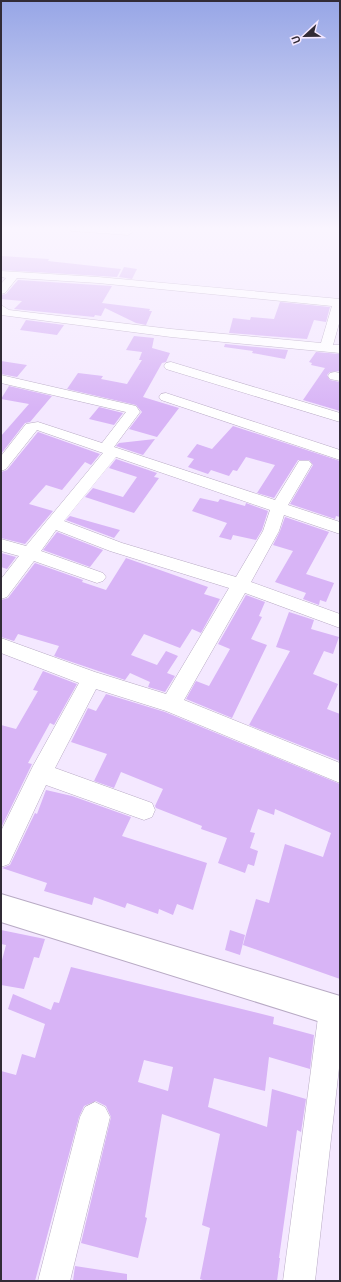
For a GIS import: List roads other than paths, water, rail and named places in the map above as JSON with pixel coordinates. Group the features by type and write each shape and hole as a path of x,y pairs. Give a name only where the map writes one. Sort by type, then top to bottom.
{"highway":[{"path":"1,908 336,1011"}],"street":[{"path":"180,288 340,303 326,348"},
{"path":"1,309 6,313 171,333 340,349"},
{"path":"171,366 340,418"},
{"path":"1,379 131,409 132,412 109,450 29,553 1,592"},
{"path":"166,397 340,455"},
{"path":"1,466 33,426 340,528"},
{"path":"171,704 241,585 271,530 279,507 304,464"},
{"path":"53,523 116,547 241,585 340,621"},
{"path":"1,545 29,553 97,577"},
{"path":"1,645 91,679 171,704 340,773"},
{"path":"1,856 41,772 91,679"},
{"path":"41,772 144,810"},
{"path":"299,1281 336,1011"},
{"path":"54,1281 95,1117"}]}
